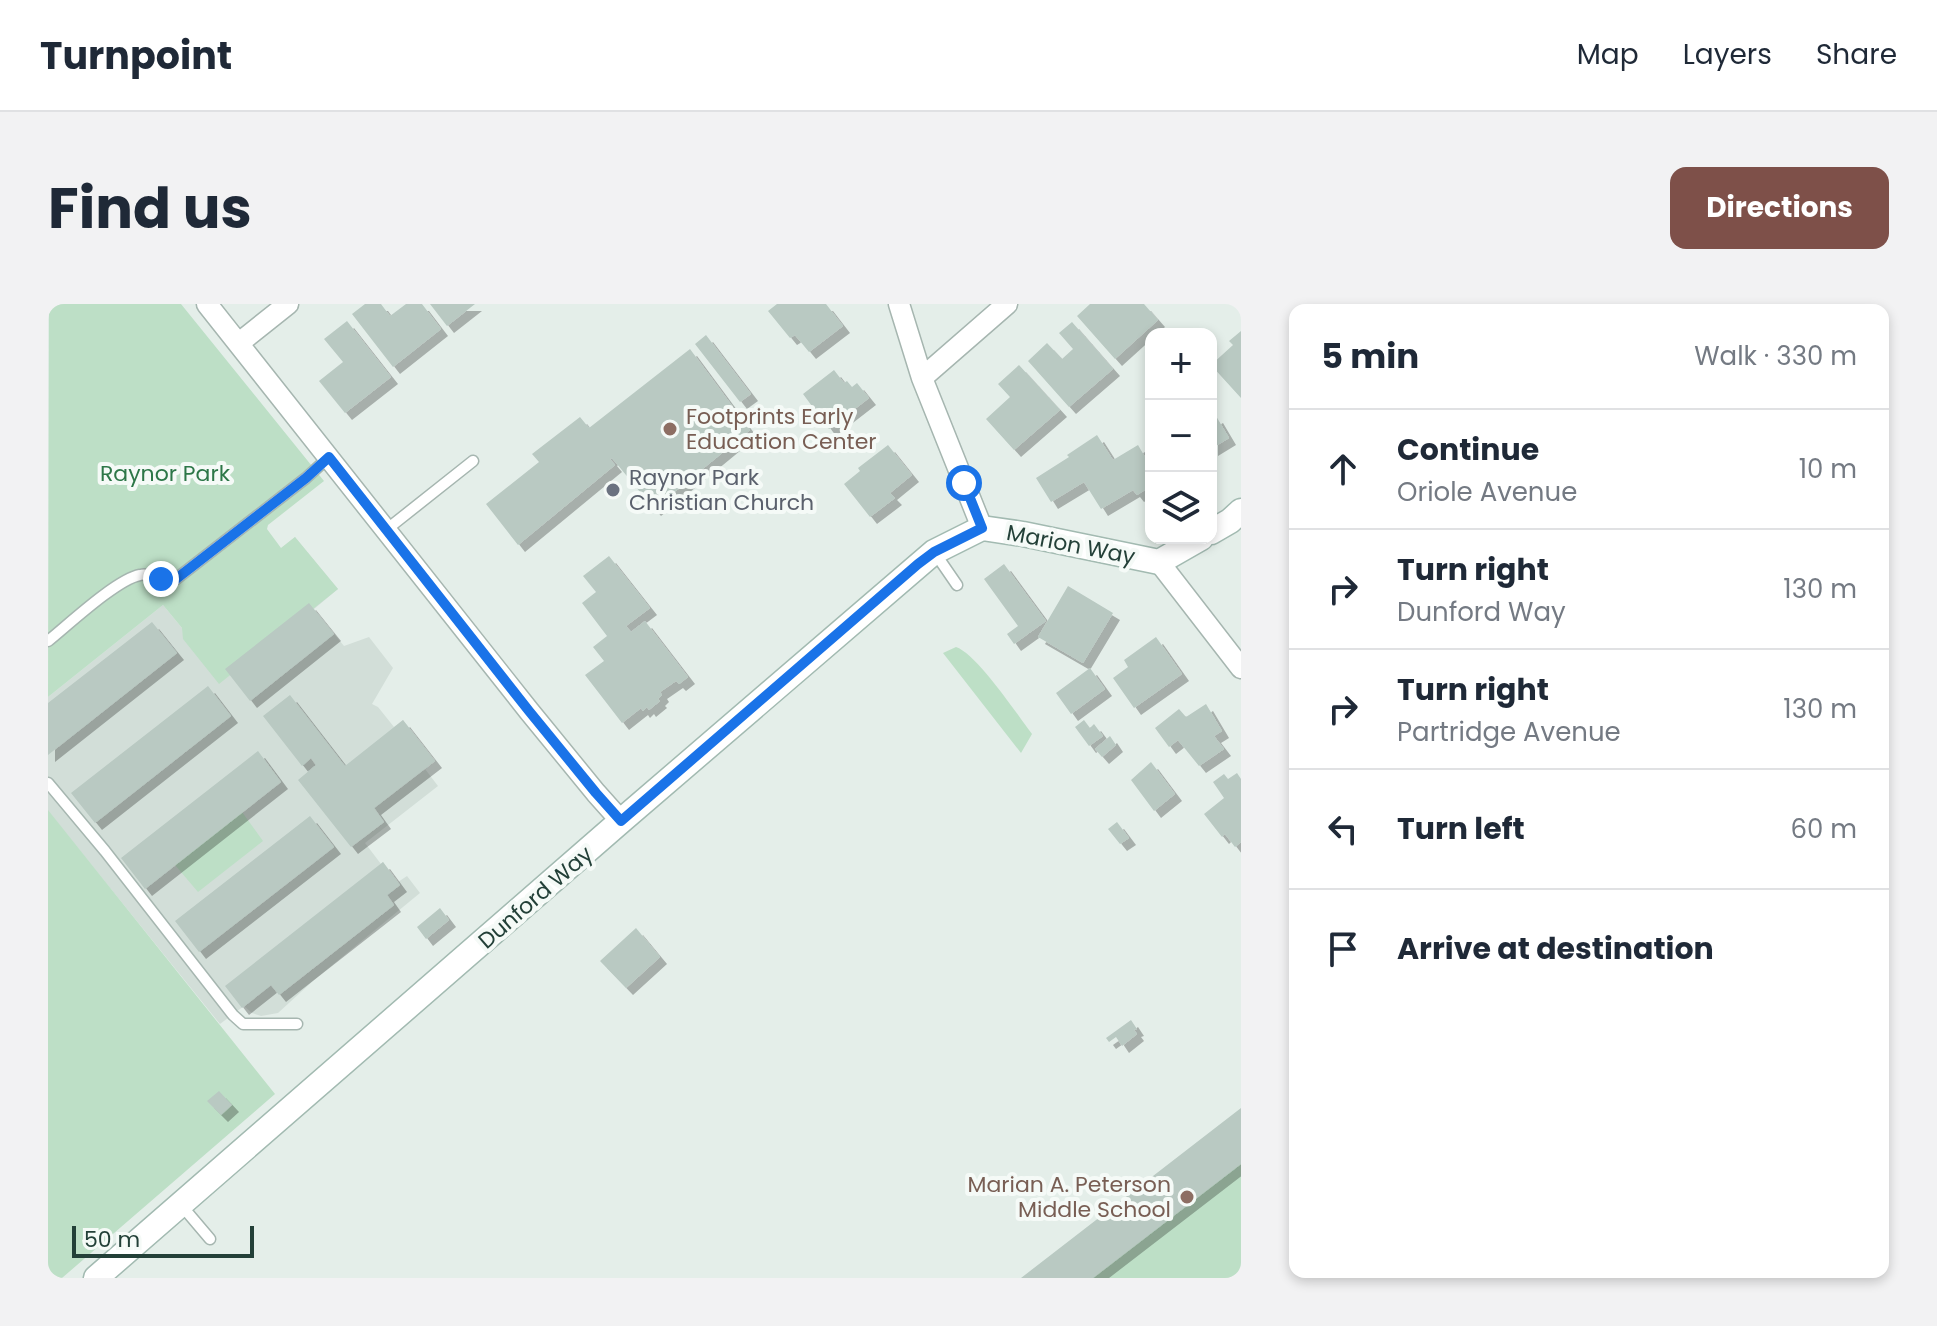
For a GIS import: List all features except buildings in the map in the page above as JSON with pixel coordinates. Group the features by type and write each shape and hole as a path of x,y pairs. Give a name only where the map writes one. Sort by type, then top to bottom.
{"street":[{"path":"207,304 529,711 621,821"},
{"path":"239,343 288,304"},
{"path":"899,304 922,378 982,528"},
{"path":"922,378 1007,304"},
{"path":"1217,529 1241,511"},
{"name":"Dunford Way","path":"96,1278 934,552 982,528"},
{"name":"Marion Way","path":"982,528 1159,562 1190,544"},
{"path":"1159,562 1241,668"}],"lane":[{"path":"48,641 124,580 143,574 169,581 176,579 329,457"},
{"path":"386,530 473,461"},
{"path":"934,552 957,585"},
{"path":"48,783 233,1015 243,1024 297,1024"},
{"path":"181,1204 210,1239"}],"shaded area":[{"path":"295,537 338,589 314,609 344,646 369,637 393,668 372,704 394,727 403,720 435,761 425,769 438,786 365,843 398,882 407,876 420,893 278,1013 261,1016 244,1006 220,1024 48,811 48,697 163,605 182,628"}],"green space":[{"name":"Raynor Park","path":"49,304 181,304 324,481 268,525 267,529 281,548 295,537 338,589 219,684 183,639 182,628 163,605 48,697"},
{"path":"956,647 985,672 1032,734 1021,753 943,653"},
{"path":"48,810 275,1094 62,1278 48,1278"},
{"path":"242,812 263,841 198,892 175,865"},
{"name":"Marian A. Peterson Middle School","path":"1241,1117 1241,1278 1028,1278"}],"place":[{"name":"Footprints Early Education Center","path":"670,429"},
{"name":"Raynor Park Christian Church","path":"613,490"},
{"name":"Marian A. Peterson Middle School","path":"1187,1197"}],"route":[{"path":"161,579 176,579 329,457 529,711 621,821 918,564 934,552 982,528 964,483"}]}
